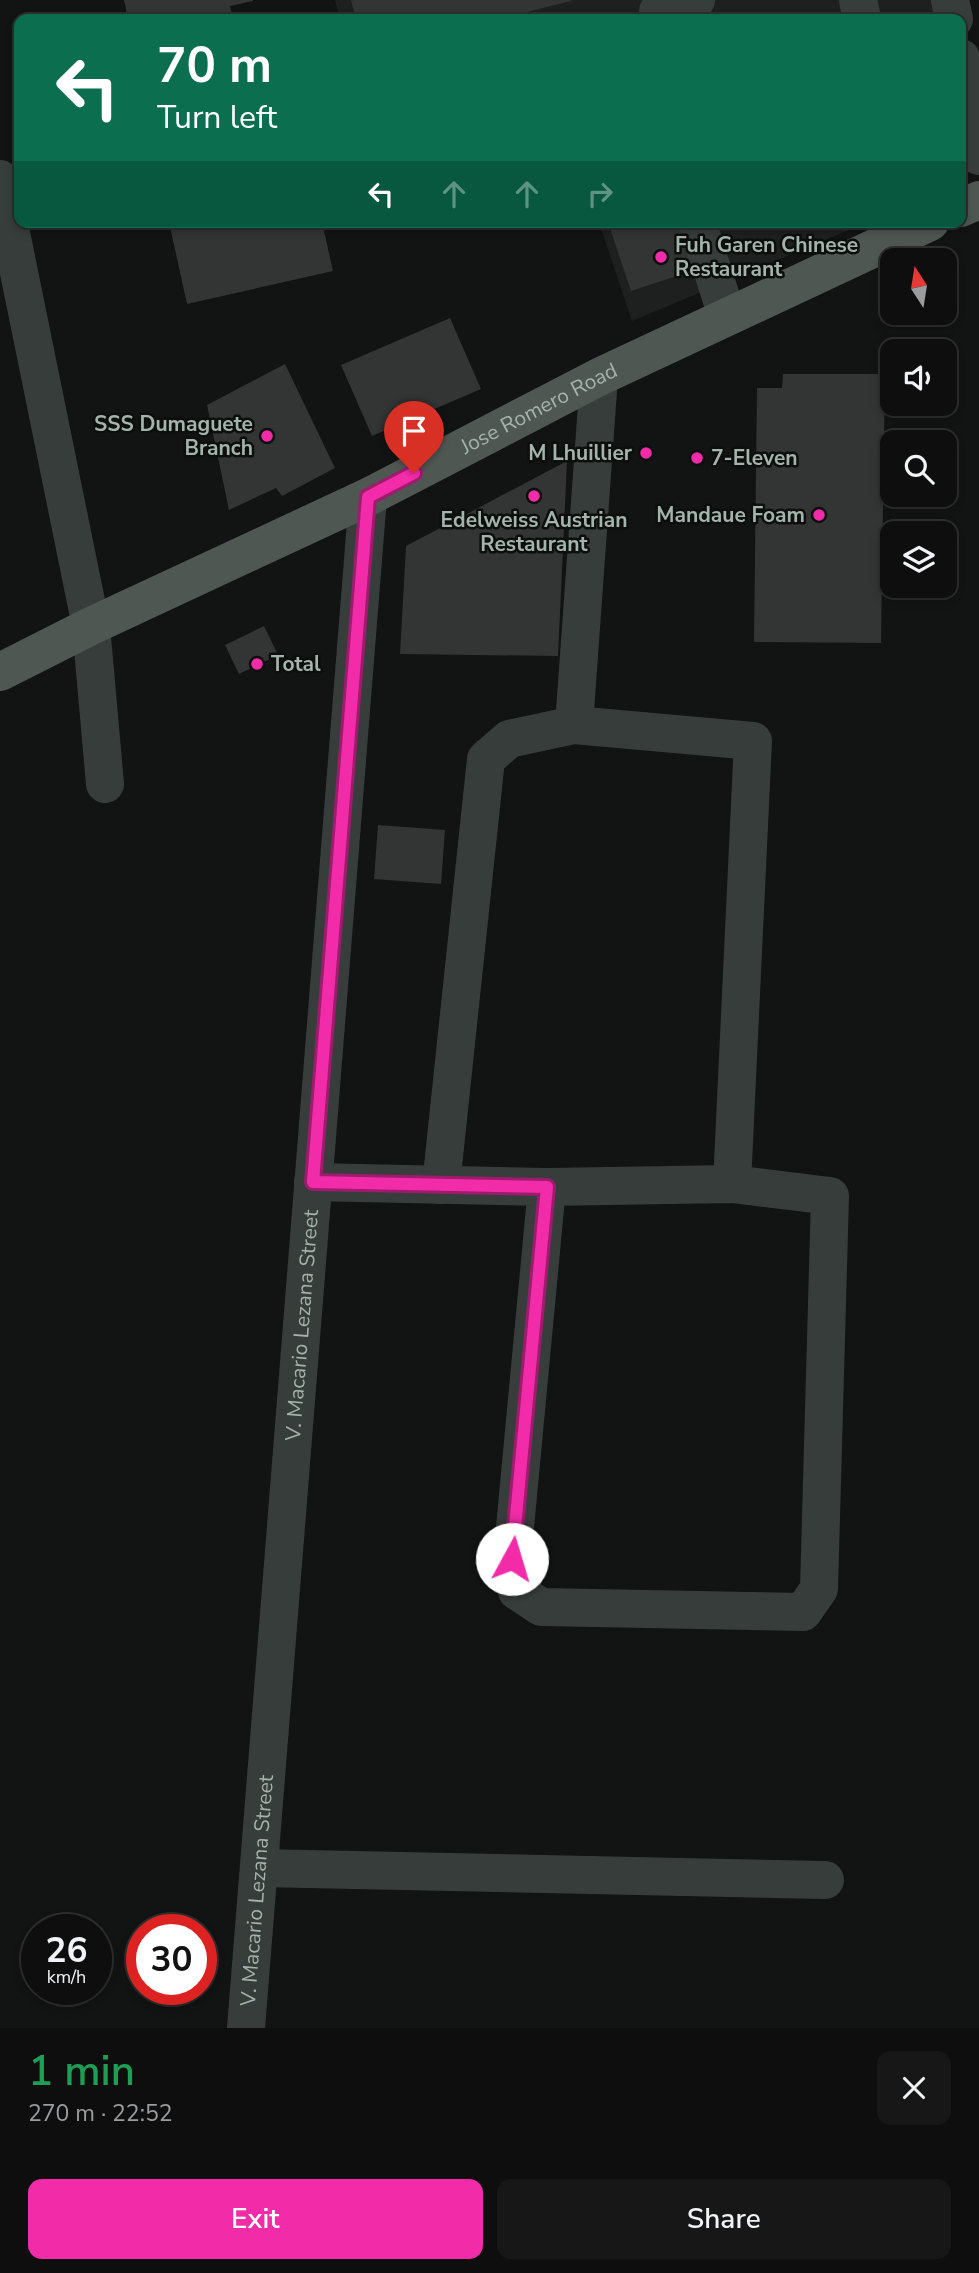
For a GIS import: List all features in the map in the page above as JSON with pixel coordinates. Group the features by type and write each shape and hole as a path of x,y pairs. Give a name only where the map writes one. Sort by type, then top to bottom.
{"main road":[{"name":"Jose Romero Road","path":"0,673 91,626 368,497 599,377 917,228"}],"street":[{"path":"658,14 657,11 696,0"},
{"path":"966,85 979,156"},
{"path":"0,179 91,626 105,784"},
{"path":"701,228 727,316"},
{"path":"574,725 599,377"},
{"name":"V. Macario Lezana Street","path":"246,2028 368,497"},
{"path":"441,1185 486,759 509,739 574,725 753,741 732,1184"},
{"path":"313,1182 547,1187 732,1184 830,1196 819,1589 803,1612 541,1607 517,1591 512,1559 547,1187"},
{"path":"259,1868 825,1880"}],"shaded area":[{"path":"335,0 932,0 935,14 339,14"},
{"path":"601,228 854,228 632,321"}],"building":[{"path":"124,0 253,0 230,6 232,14 127,14"},
{"path":"351,0 571,0 519,14 355,14"},
{"path":"170,228 323,228 333,271 187,304"},
{"path":"610,228 681,228 695,270 631,291"},
{"path":"450,318 481,389 372,436 341,365"},
{"name":"SSS Dumaguete Branch","path":"285,364 335,468 282,496 276,488 229,510 207,405"},
{"name":"Mandaue Foam","path":"783,374 880,374 880,416 884,416 884,430 880,430 880,507 883,507 883,521 880,521 881,643 754,642 757,388 782,388"},
{"path":"567,461 558,656 400,654 406,546"},
{"path":"264,626 278,655 239,674 225,645"},
{"path":"378,825 445,830 441,884 374,879"}],"place":[{"name":"Fuh Garen Chinese Restaurant","path":"661,257"},
{"name":"SSS Dumaguete Branch","path":"267,436"},
{"name":"M Lhuillier","path":"646,453"},
{"name":"7-Eleven","path":"697,458"},
{"name":"Edelweiss Austrian Restaurant","path":"534,496"},
{"name":"Mandaue Foam","path":"819,515"},
{"name":"Total","path":"257,664"}],"route":[{"path":"414,473 368,497 313,1182 547,1187 512,1559"}]}
